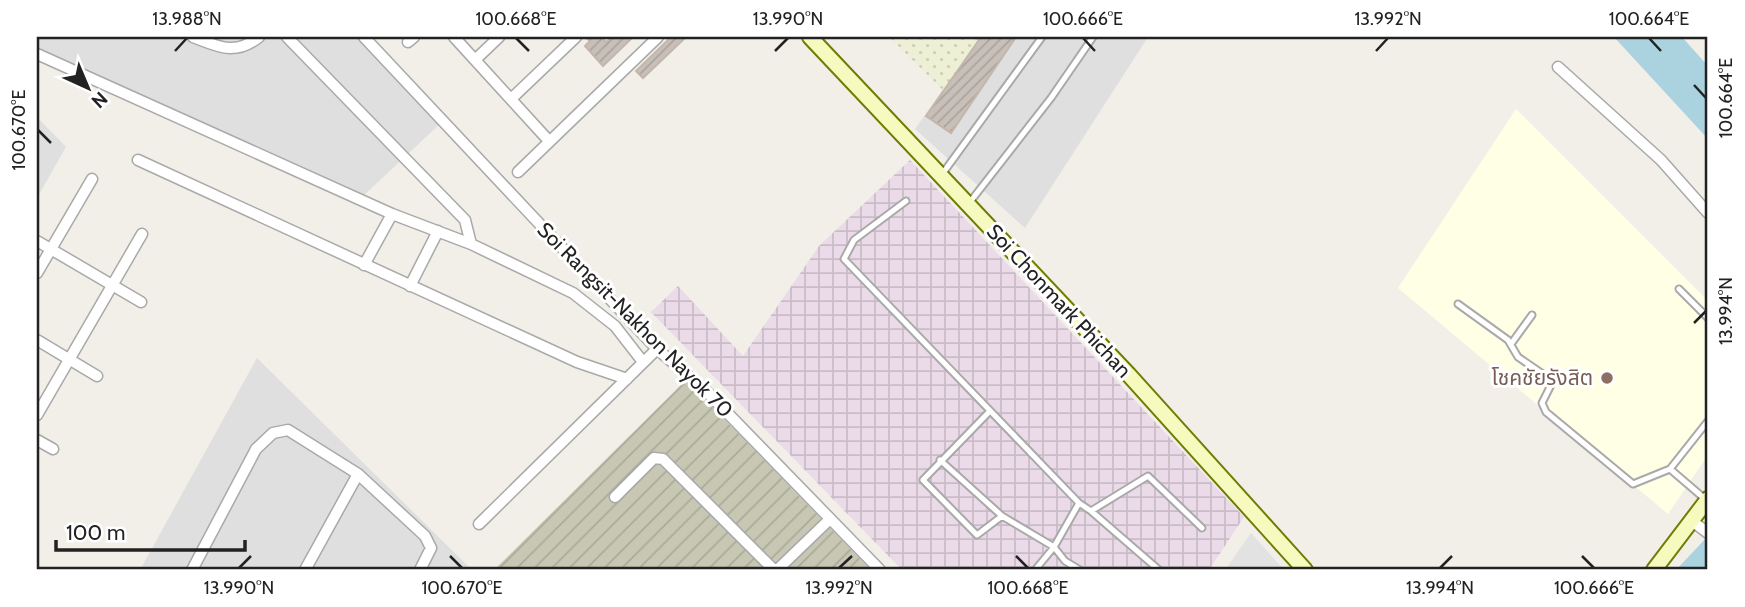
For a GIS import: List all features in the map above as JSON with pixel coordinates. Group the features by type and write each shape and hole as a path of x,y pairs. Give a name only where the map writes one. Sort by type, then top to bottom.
{"street":[{"path":"193,37 233,50 248,45 259,37"},
{"path":"286,37 465,220 471,244"},
{"name":"Soi Rangsit-Nakhon Nayok 70","path":"364,37 657,349 705,390 880,570"},
{"path":"454,37 549,141"},
{"path":"475,60 499,37"},
{"path":"511,99 576,37"},
{"path":"518,172 658,37"},
{"name":"Soi Chonmark Phichan","path":"810,37 1129,375 1305,570"},
{"path":"37,54 392,214 471,244 573,293 615,326 643,362"},
{"path":"1558,67 1661,160 1708,213"},
{"path":"138,160 577,362 627,379"},
{"path":"37,273 92,179"},
{"path":"364,265 392,214"},
{"path":"410,286 438,231"},
{"path":"37,415 142,234"},
{"path":"37,241 141,302"},
{"path":"37,341 97,376"},
{"path":"479,523 657,349"},
{"path":"192,570 256,449 273,433 288,430 358,474 425,536 431,548 421,570"},
{"path":"37,440 53,449"},
{"path":"615,497 654,458 663,459 776,570 830,519"},
{"path":"305,570 358,474"},
{"path":"1654,570 1708,500"},
{"path":"1692,521 1708,532"}],"lane":[{"path":"941,176 1042,37"},
{"path":"968,204 1051,98 1093,37"},
{"path":"906,201 854,240 844,259 1079,503 1159,570"},
{"path":"1679,289 1708,318"},
{"path":"1458,304 1511,344 1518,357 1554,383 1542,403 1546,412 1633,484 1670,469 1708,421"},
{"path":"1511,344 1532,315"},
{"path":"990,411 923,480 977,535 1002,516"},
{"path":"940,460 1002,516 1054,547 1065,561 1080,570"},
{"path":"1670,469 1708,500"},
{"path":"1091,511 1149,476 1202,528"},
{"path":"1035,570 1054,547 1079,503"}],"shaded area":[{"path":"37,37 359,37 442,122 362,197 37,55"},
{"path":"889,37 992,37 951,98"},
{"path":"980,37 1148,37 1025,228 915,129"},
{"name":"โชคชัยรังสิต","path":"1516,109 1708,301 1708,455 1668,514 1398,288"},
{"path":"37,117 66,147 37,198"},
{"path":"910,160 1244,517 1209,570 902,570 651,312 678,286 743,356 819,246"},
{"path":"257,358 472,570 140,570"},
{"path":"686,380 871,570 494,570"},
{"path":"1251,533 1284,570 1225,570"}],"water":[{"path":"1614,37 1682,37 1708,66 1708,139"},
{"path":"1708,536 1708,570 1676,570"}],"building":[{"path":"585,37 601,37 606,42 613,37 633,37 603,66 585,46 590,41"},
{"path":"671,37 686,37 643,78 636,71"},
{"path":"981,37 1016,37 951,133 926,116"}],"place":[{"name":"โชคชัยรังสิต","path":"1607,378"}]}
